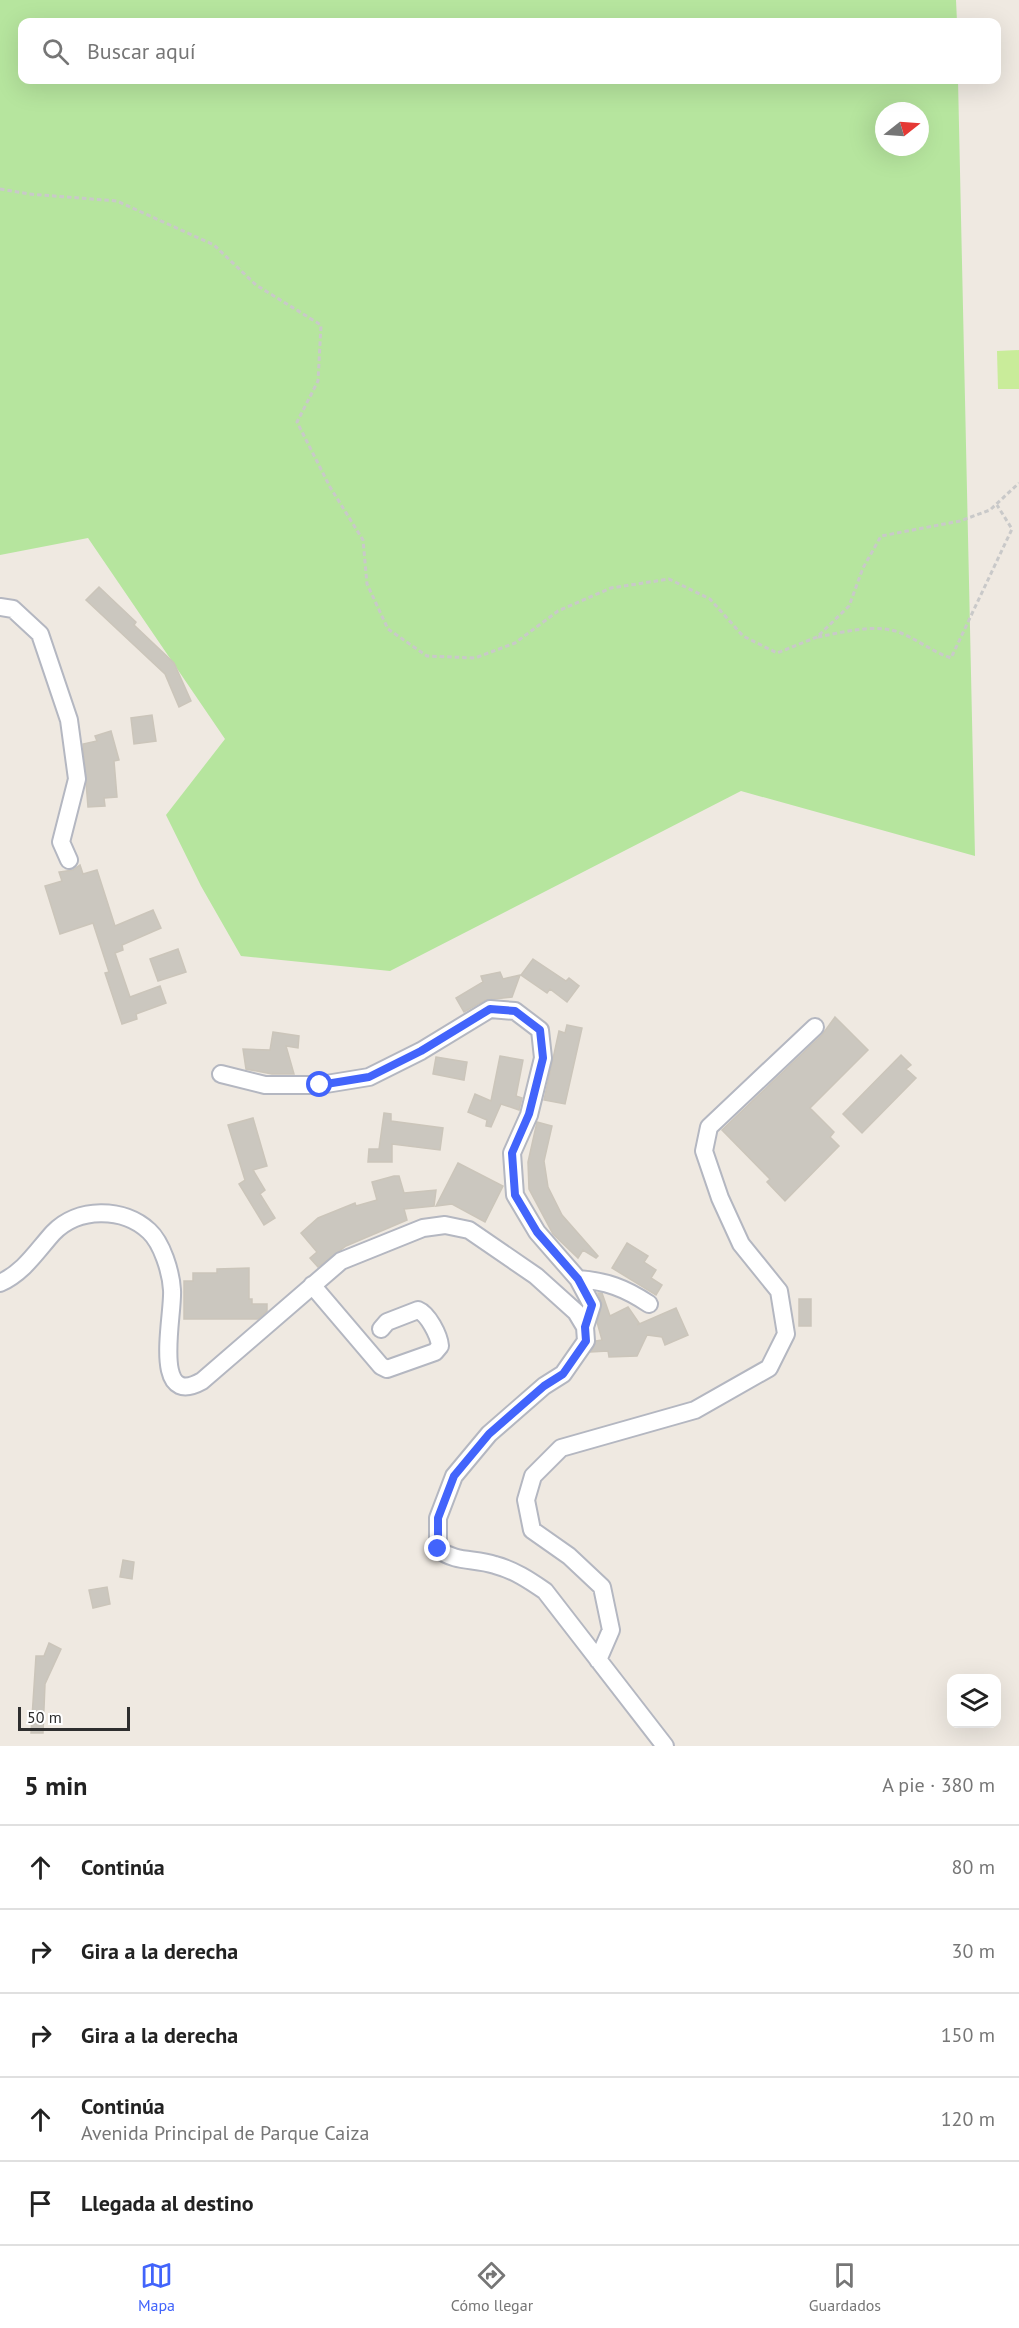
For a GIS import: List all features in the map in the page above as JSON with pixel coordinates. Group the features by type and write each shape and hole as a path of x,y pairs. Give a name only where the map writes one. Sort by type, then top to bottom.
{"street":[{"path":"0,607 13,609 40,634 69,720 77,779 61,842 69,860"},
{"path":"221,1074 265,1085 320,1085 369,1077 421,1051 490,1009 515,1011 540,1030 543,1058 529,1114 512,1153 515,1195 537,1232 578,1279 592,1305 585,1327 586,1341 563,1374 544,1386 489,1434 454,1476 438,1518 438,1549 450,1558 495,1565 523,1575 545,1591 665,1746"},
{"path":"598,1660 611,1630 602,1587 570,1556 532,1530 526,1500 533,1476 561,1448 695,1410 769,1368 786,1334 779,1291 741,1244 720,1198 705,1151 710,1127 815,1027"},
{"path":"0,1283 22,1270 54,1233 67,1223 83,1216 109,1212 131,1218 150,1232 166,1261 172,1289 168,1356 171,1375 178,1386 184,1388 202,1381 341,1261 423,1228 445,1225 468,1230 536,1276 576,1312 585,1327"},
{"path":"578,1279 613,1284 628,1290 649,1304"},
{"path":"312,1285 381,1366 387,1369 435,1352 440,1346 423,1312 418,1310 387,1322 381,1329"}],"path":[{"path":"0,189 117,201 214,245 256,285 321,325 318,381 297,422 330,487 363,540 368,584 388,629 427,656 475,658 516,643 558,611 611,588 669,579 710,599 743,636 777,653 817,637 859,629 900,632 932,651 951,658 1012,529 996,505"},
{"path":"817,637 849,606 863,568 881,536 960,521 990,510 1019,483"}],"green space":[{"path":"0,0 956,0 957,18 18,18 18,84 958,84 975,856 741,791 390,971 241,956 201,886 166,815 225,739 88,538 0,555"},
{"path":"1019,350 1019,389 998,389 997,351"}],"building":[{"path":"99,587 174,663 191,701 179,707 165,674 86,600"},
{"path":"152,715 156,741 134,744 131,718"},
{"path":"111,731 119,760 114,761 117,797 104,798 105,806 88,807 83,744 97,741 95,736"},
{"path":"80,865 83,874 97,870 115,926 153,910 161,928 122,945 123,950 115,953 130,997 160,986 166,1003 136,1014 137,1019 122,1024 105,973 109,972 93,923 60,934 45,886 62,881 59,872 73,870"},
{"path":"178,949 186,972 158,981 150,959"},
{"path":"533,959 566,981 569,978 579,986 567,1002 550,989 547,993 521,975"},
{"path":"500,972 503,979 520,975 512,997 485,1000 464,1012 456,998 483,982 481,976"},
{"path":"835,1017 868,1050 810,1108 834,1132 830,1137 839,1146 785,1201 767,1182 770,1179 722,1130 822,1035"},
{"path":"567,1025 582,1028 565,1104 544,1100 559,1031 565,1033"},
{"path":"273,1032 299,1036 298,1048 286,1046 294,1074 272,1074 246,1069 243,1049 270,1050"},
{"path":"901,1055 911,1065 906,1069 916,1078 862,1133 843,1114"},
{"path":"500,1056 523,1060 516,1096 522,1098 519,1110 501,1104 491,1127 486,1126 487,1120 468,1112 475,1094 491,1101"},
{"path":"436,1057 467,1062 464,1080 433,1074"},
{"path":"384,1113 391,1114 391,1121 443,1128 440,1150 392,1144 392,1162 368,1162 369,1149 379,1149"},
{"path":"253,1118 267,1166 253,1170 265,1190 260,1194 275,1218 264,1225 239,1184 245,1180 228,1125"},
{"path":"537,1122 552,1126 544,1161 548,1187 562,1215 598,1256 596,1258 583,1250 578,1258 553,1234 529,1189 528,1162"},
{"path":"458,1163 503,1186 485,1222 452,1204 436,1206"},
{"path":"399,1176 404,1193 436,1190 434,1206 404,1209 407,1220 346,1246 318,1267 310,1258 317,1252 301,1233 318,1218 355,1203 356,1206 377,1200 372,1182"},
{"path":"627,1243 648,1256 644,1262 656,1270 651,1278 662,1285 656,1295 612,1268"},
{"path":"249,1268 249,1299 252,1299 252,1304 267,1304 267,1311 258,1319 184,1319 184,1281 193,1281 193,1273 217,1273 217,1269"},
{"path":"598,1293 602,1293 610,1316 628,1307 639,1323 637,1325 676,1308 688,1335 665,1345 662,1337 647,1335 637,1356 609,1357 608,1351 591,1352 596,1341 602,1340 597,1322 602,1304"},
{"path":"799,1299 811,1299 811,1326 799,1326"},
{"path":"123,1560 134,1562 132,1579 120,1577"},
{"path":"107,1587 110,1604 93,1608 89,1590"},
{"path":"49,1643 61,1649 45,1684 43,1733 31,1733 36,1656 44,1656"}],"route":[{"path":"320,1085 369,1077 421,1051 490,1009 515,1011 540,1030 543,1058 529,1114 512,1153 515,1195 537,1232 578,1279 592,1305 585,1327 586,1341 563,1374 544,1386 489,1434 454,1476 438,1518 438,1549"}]}
